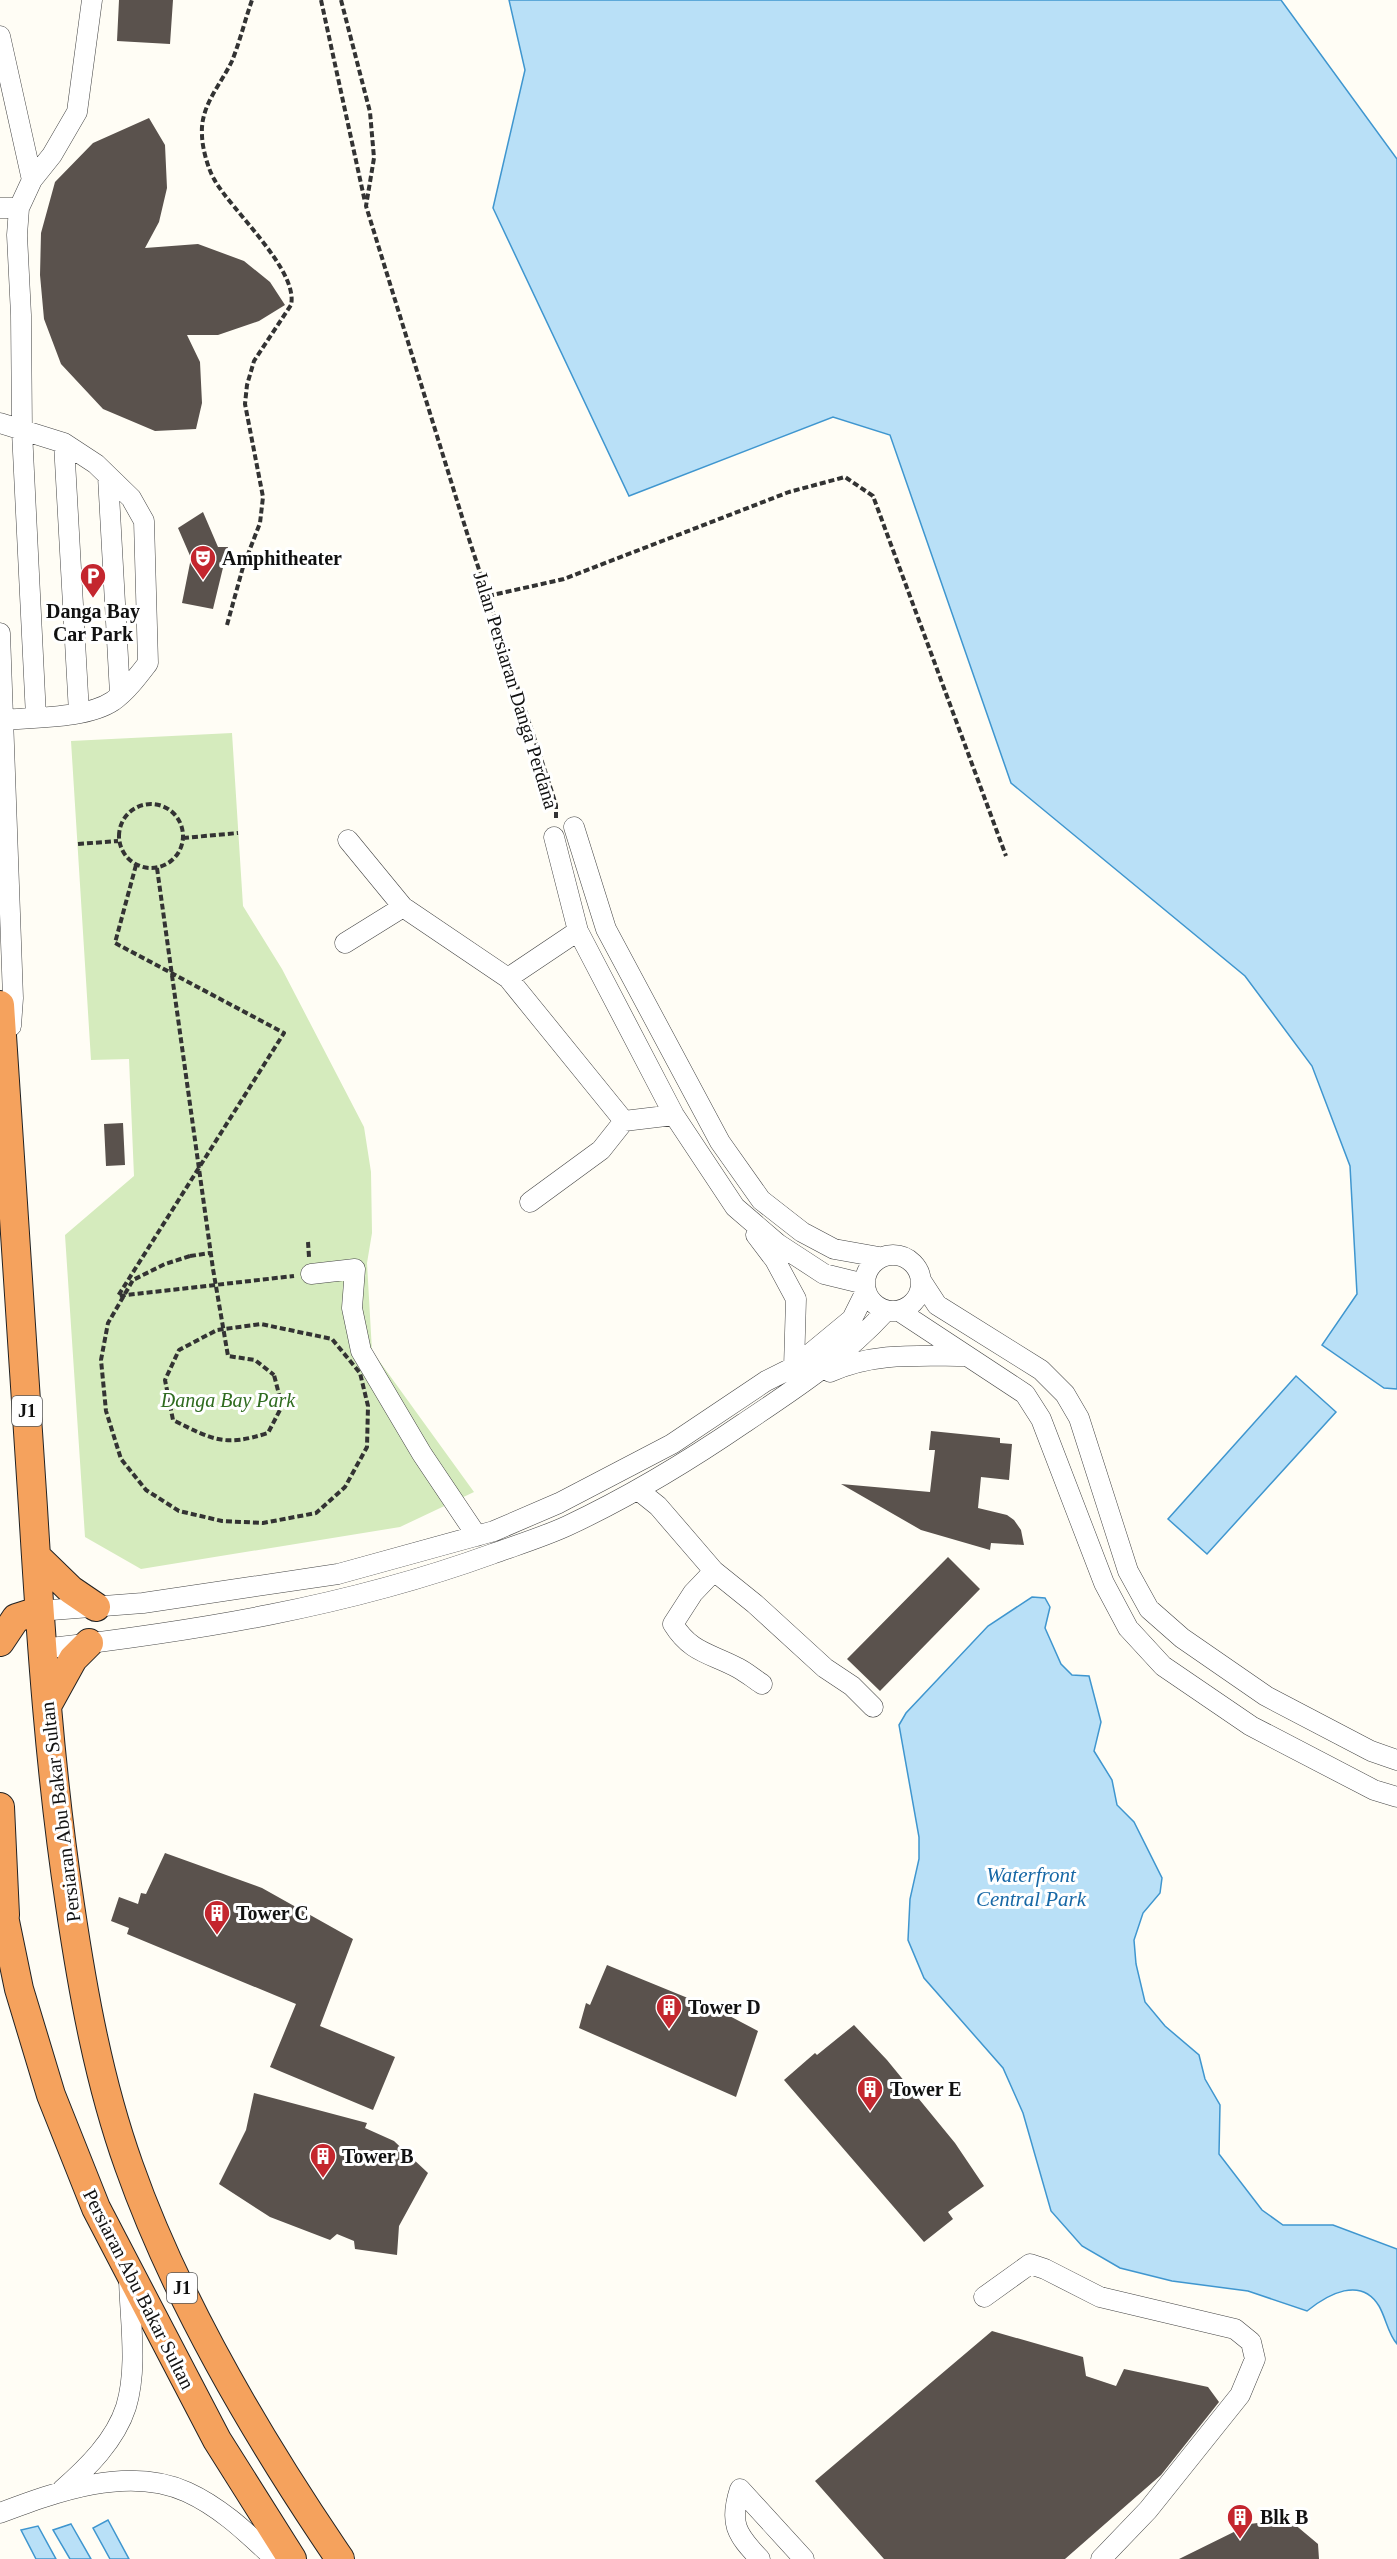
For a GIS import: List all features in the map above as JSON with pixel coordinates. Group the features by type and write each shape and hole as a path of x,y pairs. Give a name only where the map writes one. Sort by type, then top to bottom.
{"highway":[{"name":"Persiaran Abu Bakar Sultan","path":"0,1005 38,1611 56,1809 83,1991 110,2107 146,2212 251,2421 288,2483 340,2559"},
{"path":"36,1556 72,1590 96,1607"},
{"path":"38,1611 16,1618 0,1641 21,1648 42,1649"},
{"path":"47,1706 73,1659 90,1643"},
{"name":"Persiaran Abu Bakar Sultan","path":"0,1807 2,1908 19,1989 51,2095 96,2208 217,2440 292,2559"}],"street":[{"path":"36,717 22,431 21,315 17,235 10,208 52,155 77,112 92,0"},
{"path":"0,36 32,180"},
{"path":"0,423 64,443 96,464 131,498 144,521 148,663 112,701 88,712 3,720"},
{"path":"64,443 79,713"},
{"path":"108,476 120,694"},
{"path":"0,633 14,998 6,1086"},
{"name":"Jalan Persiaran Danga Perdana","path":"574,827 606,928 720,1142 761,1200 802,1232 834,1249 879,1257"},
{"name":"Jalan Persiaran Danga Perdana","path":"554,837 578,931 674,1115 735,1207 778,1244 824,1274 866,1288"},
{"path":"348,840 403,907 508,978 624,1121"},
{"path":"345,943 403,907"},
{"path":"508,978 578,931"},
{"path":"530,1202 601,1150 624,1121 674,1115"},
{"path":"735,1207 775,1260 796,1299 794,1367"},
{"path":"38,1611 143,1603 338,1574 477,1536 560,1503 672,1444 766,1381 794,1367 852,1319 866,1288 869,1269 879,1257 889,1255 904,1257 917,1267 922,1282 938,1305 1041,1370 1065,1394 1079,1418 1128,1571 1149,1609 1182,1638 1266,1695 1371,1751 1397,1760"},
{"path":"311,1275 355,1269 351,1308 361,1351 410,1434 477,1536"},
{"path":"42,1649 150,1637 340,1601 425,1578 565,1526 638,1490 687,1462 807,1382 893,1311 910,1306 917,1299 922,1282"},
{"path":"866,1288 874,1304 893,1311 1001,1376 1025,1394 1041,1419 1104,1583 1128,1628 1163,1666 1251,1726 1374,1790 1397,1797"},
{"path":"807,1382 855,1361 914,1356 966,1356"},
{"path":"638,1490 658,1506 714,1571 808,1650 825,1668 852,1686 873,1707"},
{"path":"714,1571 693,1593 673,1624 682,1639 701,1653 738,1668 762,1684"},
{"path":"984,2297 1030,2264 1045,2269 1100,2297 1235,2329 1251,2342 1255,2359 1239,2395 1148,2510 1101,2559"},
{"path":"62,2490 101,2451 125,2409 131,2363 129,2271"},
{"path":"0,2513 62,2490 131,2482 185,2491 223,2513 275,2559"},
{"path":"760,2559 740,2537 734,2520 734,2506 740,2489 804,2559"}],"path":[{"path":"227,625 243,567 260,523 263,497 245,404 247,385 254,361 291,305 293,297 281,269 248,220 213,179 201,137 203,111 232,61 252,0"},
{"name":"Jalan Persiaran Danga Perdana","path":"321,0 366,206 556,805 554,837"},
{"name":"Jalan Persiaran Danga Perdana","path":"341,0 370,112 374,158 366,206"},
{"path":"488,596 564,579 789,492 845,477 873,496 1006,856"},
{"path":"149,804 170,810 182,827 183,838 175,858 157,868 136,865 122,851 118,841 118,831 129,812 149,804"},
{"path":"183,838 238,833"},
{"path":"78,844 118,841"},
{"path":"136,865 115,943 284,1033 118,1296 311,1275 308,1242"},
{"path":"157,868 210,1252 216,1285 228,1356 255,1360 274,1375 282,1406 268,1433 242,1441 211,1439 173,1420 165,1380 179,1350 217,1329 261,1324 332,1339 360,1373 368,1406 367,1447 345,1487 316,1513 263,1523 222,1521 179,1511 146,1490 121,1459 106,1412 101,1360 108,1323 133,1280 165,1264 210,1252"}],"green space":[{"name":"Danga Bay Park","path":"232,733 243,906 282,969 364,1127 371,1172 372,1233 367,1263 372,1351 474,1492 400,1527 141,1569 85,1537 65,1235 134,1176 129,1059 91,1060 71,741"}],"water":[{"path":"509,0 1281,0 1397,159 1397,1389 1384,1388 1322,1345 1357,1294 1350,1166 1312,1066 1245,976 1011,783 890,435 833,417 629,496 493,208 525,70"},
{"path":"1296,1376 1336,1412 1207,1554 1168,1519"},
{"name":"Waterfront Central Park","path":"1032,1597 1045,1598 1050,1607 1045,1628 1061,1664 1072,1675 1089,1676 1101,1722 1094,1751 1112,1780 1117,1805 1134,1822 1162,1878 1160,1893 1143,1913 1134,1940 1136,1964 1145,2002 1165,2026 1199,2055 1205,2079 1220,2105 1219,2154 1262,2210 1283,2225 1333,2225 1397,2249 1397,2344 1391,2336 1379,2306 1372,2297 1363,2292 1354,2290 1334,2294 1307,2311 1248,2291 1172,2281 1120,2268 1082,2246 1051,2211 1023,2113 1003,2068 924,1978 908,1940 910,1899 919,1859 919,1837 899,1725 906,1713 988,1626"},
{"path":"108,2520 129,2559 110,2559 93,2528"},
{"path":"71,2524 91,2559 70,2559 53,2530"},
{"path":"38,2526 56,2559 36,2559 21,2530"}],"building":[{"path":"119,0 173,0 170,44 117,41"},
{"path":"149,118 165,145 167,188 159,222 145,248 198,244 244,261 270,282 285,305 259,321 218,335 187,335 200,362 202,403 196,429 155,431 103,409 61,364 44,319 40,275 41,233 55,182 93,143"},
{"name":"Amphitheater","path":"203,512 218,547 228,547 213,609 182,603 191,558 178,528"},
{"path":"123,1123 125,1165 106,1166 104,1124"},
{"path":"931,1431 1000,1438 1000,1443 1012,1444 1009,1480 981,1477 978,1508 1007,1515 1014,1520 1021,1530 1024,1545 991,1543 990,1550 921,1530 841,1484 930,1492 935,1450 929,1450"},
{"path":"948,1557 980,1589 880,1691 847,1659"},
{"name":"Tower C","path":"165,1853 262,1888 353,1939 320,2026 395,2057 373,2110 270,2067 296,2004 127,1934 129,1928 111,1921 119,1897 138,1904 141,1893 146,1894"},
{"name":"Tower D","path":"607,1965 722,2012 758,2031 736,2097 579,2028 586,2003 590,2005"},
{"name":"Tower E","path":"854,2025 887,2060 955,2143 984,2186 948,2212 953,2219 924,2242 784,2080 815,2053 817,2055"},
{"name":"Tower B","path":"254,2093 367,2123 365,2128 394,2141 428,2173 399,2226 397,2255 355,2249 354,2241 337,2234 330,2240 270,2217 219,2184 246,2130"},
{"path":"992,2331 1083,2357 1086,2376 1116,2386 1124,2369 1208,2387 1219,2402 1161,2475 1065,2559 884,2559 815,2481"},
{"path":"1272,2521 1293,2523 1318,2544 1319,2559 1179,2559 1250,2524"}],"place":[{"name":"Amphitheater","path":"203,581"},
{"name":"Danga Bay Car Park","path":"93,599"},
{"name":"Tower C","path":"217,1936"},
{"name":"Tower D","path":"669,2030"},
{"name":"Tower E","path":"870,2112"},
{"name":"Tower B","path":"323,2179"},
{"name":"Blk B","path":"1240,2540"}]}
